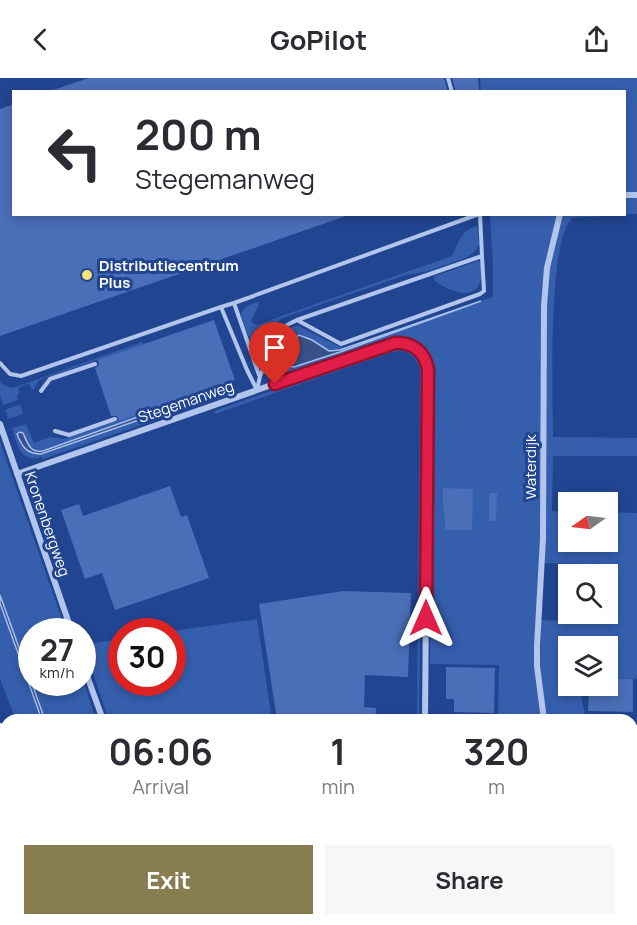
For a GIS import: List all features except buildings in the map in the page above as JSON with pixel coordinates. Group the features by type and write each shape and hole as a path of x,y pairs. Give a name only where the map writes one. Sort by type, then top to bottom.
{"street":[{"name":"Waterdijk","path":"543,714 537,666 537,646 543,538 544,306 547,268 560,216"},
{"name":"Stegemanweg","path":"17,474 395,343 412,346 422,353 428,370 425,714"},
{"name":"Kronenbergweg","path":"0,424 67,618"},
{"path":"94,696 101,714"}],"lane":[{"path":"0,363 10,374 21,376 234,303 474,216"},
{"path":"297,320 341,344 480,294 484,291 480,216"},
{"path":"257,390 260,376 281,328 297,320 482,256"},
{"path":"234,303 260,376"},
{"path":"221,307 257,390"},
{"path":"41,391 50,379 95,364"},
{"path":"55,431 69,435 115,419"}],"shaded area":[{"path":"480,78 637,78 637,193 626,193 626,90 481,90"},
{"path":"626,197 637,197 637,214 626,214"},
{"path":"490,216 558,216 547,260 541,519 535,649 541,714 498,714 499,665 430,664 433,370 425,350 415,342 394,338 271,380 268,378 268,369 288,328 298,326 340,347 345,347 493,297"},
{"path":"562,216 605,216 572,218 564,233 558,257 552,357 553,437 637,438 637,456 553,456 552,511 558,511 558,552 618,552 618,512 637,513 637,679 618,678 618,636 558,636 558,696 581,696 585,714 545,714 540,664 541,620 558,621 558,624 618,624 618,564 544,563 546,304 549,272"},
{"path":"476,226 479,245 466,258 428,271 406,275 282,318 277,323 262,354 257,356 254,353 241,315 243,309 248,306 260,302 251,322 256,325 452,256 463,234"},
{"path":"478,261 481,263 481,276 474,291 468,293 453,291 434,280 435,276"},
{"path":"481,301 294,367 279,364 292,341 299,335 329,351 340,350"},
{"path":"142,342 143,344 39,380 32,390 29,383 18,388 18,400 3,405 0,396 0,382 13,388"},
{"path":"391,349 409,350 416,355 423,370 419,714 417,714 420,371 414,358 407,353 392,352 215,414 214,411"},
{"path":"221,385 222,389 214,393 215,396 223,394 224,396 43,459 24,455 18,446 12,428 26,424 34,443 50,437 64,439"},
{"path":"210,391 211,395 41,454 32,453 26,449 17,434 23,433 32,449 43,451"},
{"path":"21,406 23,414 8,419 5,410"},
{"path":"0,442 61,618 18,618 18,645 0,595"},
{"path":"0,595 18,645 18,653 0,603"},
{"path":"0,603 18,653 18,696 33,696 40,714 14,714 0,679"},
{"path":"257,619 271,714 107,714 96,682 96,643 108,641 108,696 186,696 186,629"},
{"path":"33,696 36,696 43,714 40,714"},
{"path":"36,696 88,696 94,714 43,714"}],"place":[{"name":"Distributiecentrum Plus","path":"87,275"}],"route":[{"path":"275,384 389,344 406,344 422,353 428,370 426,618"}]}
